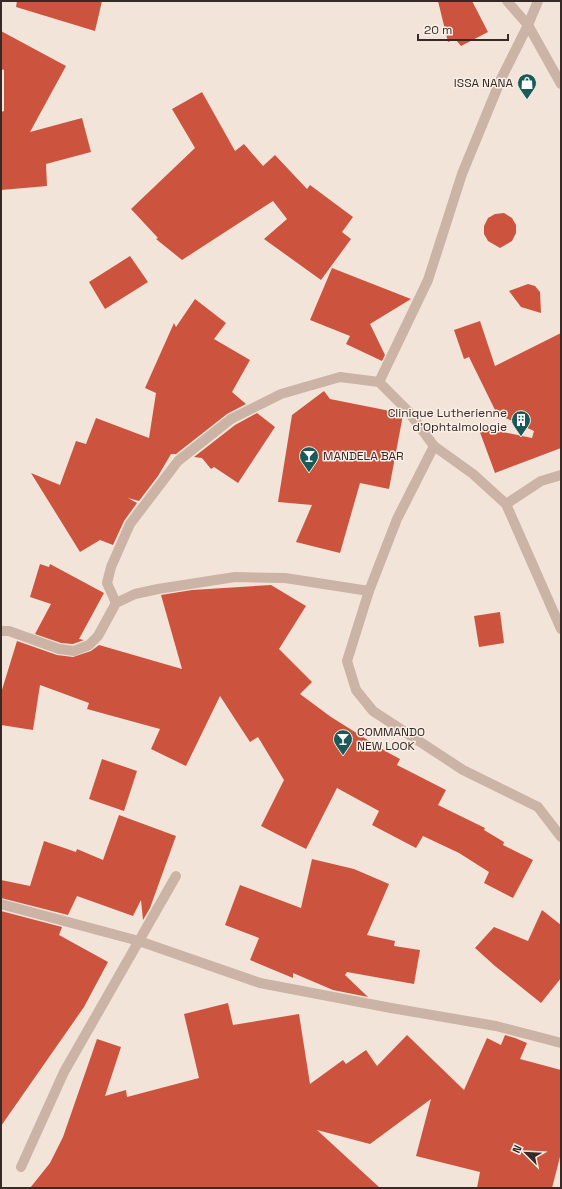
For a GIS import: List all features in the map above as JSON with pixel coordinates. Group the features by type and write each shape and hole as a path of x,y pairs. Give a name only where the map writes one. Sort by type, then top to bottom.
{"street":[{"path":"507,1 528,25 561,84"},
{"path":"380,382 428,280 462,174 501,79 528,25 538,1"},
{"path":"116,603 107,583 111,567 126,531 178,461 231,419 281,394 340,377 380,382 408,411 434,446 473,474 506,504 561,629"},
{"path":"434,446 397,519 369,591 347,661 356,690 373,711 463,770 538,807 561,837"},
{"path":"506,504 541,481 561,475"},
{"path":"1,631 9,631 59,649 74,651 89,645 98,636 116,603 135,594 235,577 285,578 369,591"},
{"path":"21,1167 64,1072 176,876"},
{"path":"1,904 139,941 260,983 383,1007 496,1026 561,1043"}],"building":[{"path":"17,1 102,1 95,31 16,7"},
{"path":"438,1 472,1 488,32 461,46 455,39 448,42"},
{"path":"1,31 66,66 30,132 82,118 91,152 46,164 47,186 1,190 1,112 4,111 4,70 1,69"},
{"path":"202,92 235,151 244,144 263,166 275,155 307,189 310,185 353,217 342,232 351,239 321,280 264,239 287,219 273,201 182,260 156,239 158,238 131,209 195,148 172,109"},
{"path":"504,213 512,218 516,225 516,233 512,241 500,248 488,241 484,234 484,226 488,218 495,214"},
{"path":"130,256 148,282 105,309 89,282"},
{"path":"332,268 411,299 370,324 385,355 382,361 346,344 350,336 310,320"},
{"path":"528,284 535,286 540,292 541,313 521,307 509,291"},
{"path":"195,299 226,323 214,339 250,360 232,392 246,404 227,414 176,454 171,454 158,476 139,501 128,498 137,503 124,521 113,545 100,540 80,552 31,473 60,485 76,441 86,444 96,418 149,438 156,393 145,388 174,323 176,327"},
{"path":"480,321 495,366 561,333 561,448 495,473 478,427 532,438 534,431 497,414 469,357 464,359 454,330"},
{"path":"324,391 330,399 400,413 403,415 389,489 360,483 340,553 296,542 312,505 278,502 292,415"},
{"path":"257,413 275,427 238,483 214,467 211,469 202,458 194,457 235,425"},
{"path":"40,564 49,567 50,564 104,593 79,639 84,640 73,644 61,643 35,634 51,604 30,597"},
{"path":"271,585 306,606 279,649 312,682 300,694 331,717 400,759 397,765 446,790 438,805 485,828 484,830 504,842 503,845 533,860 513,898 484,883 489,872 459,853 423,836 416,848 372,825 379,811 337,788 306,849 261,826 284,780 258,737 250,742 220,696 186,766 151,749 160,729 87,709 89,703 40,685 33,730 1,725 1,693 17,641 57,655 73,657 91,651 99,645 182,669 161,595 192,590"},
{"path":"500,612 504,643 479,647 474,616"},
{"path":"102,759 137,771 124,811 89,799"},
{"path":"119,815 176,836 150,908 143,920 141,900 133,916 77,896 68,915 1,898 1,880 30,886 44,841 76,852 77,849 103,860"},
{"path":"312,859 354,869 389,884 367,935 395,941 394,946 420,950 414,984 347,972 345,975 368,997 333,990 293,973 293,978 250,960 259,938 225,925 240,885 301,908"},
{"path":"542,910 561,925 561,978 541,1003 475,948 494,927 528,941"},
{"path":"1,911 62,927 59,935 108,962 84,1007 1,1126"},
{"path":"228,1003 233,1025 299,1014 310,1084 343,1060 346,1064 366,1050 377,1066 407,1035 464,1090 487,1038 501,1045 505,1035 527,1043 520,1059 561,1070 561,1153 552,1188 477,1188 480,1172 416,1156 431,1099 370,1144 317,1130 380,1188 30,1188 50,1163 63,1137 97,1039 121,1047 105,1096 126,1090 127,1097 199,1078 184,1014"}],"place":[{"name":"ISSA NANA","path":"527,100"},
{"name":"Clinique Lutherienne d'Ophtalmologie","path":"521,437"},
{"name":"MANDELA BAR","path":"309,473"},
{"name":"COMMANDO NEW LOOK","path":"343,756"}]}
